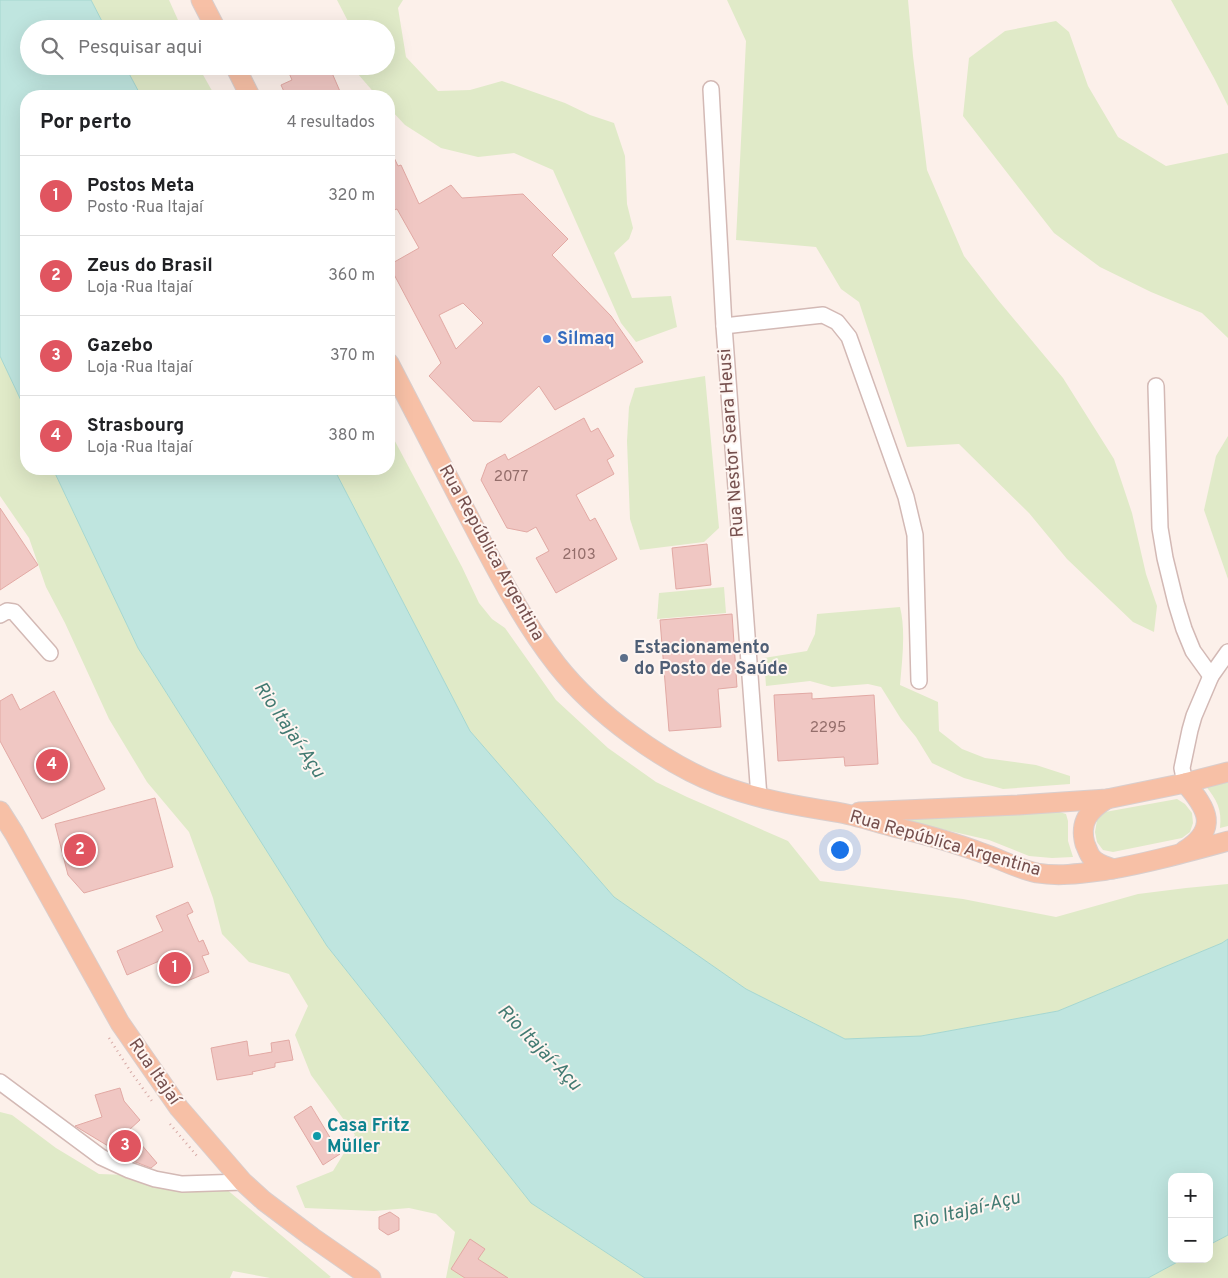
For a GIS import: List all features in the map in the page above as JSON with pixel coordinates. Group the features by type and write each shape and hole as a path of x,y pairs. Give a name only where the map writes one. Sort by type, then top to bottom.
{"main road":[{"path":"201,0 211,20"},
{"path":"240,75 247,90"},
{"name":"Rua República Argentina","path":"395,374 502,579 533,631 558,666 589,700 634,737 689,771 720,785 759,798 838,812 920,833 1035,872 1052,875 1068,875 1113,869 1175,856 1228,841"},
{"name":"Rua República Argentina","path":"838,812 1018,805 1108,798 1185,783 1228,772"},
{"path":"1175,856 1192,846 1205,831 1206,818 1203,807 1185,783"},
{"path":"1108,798 1096,806 1087,816 1083,825 1083,836 1086,848 1092,859 1099,864 1113,869"},
{"name":"Rua Itajaí","path":"0,811 126,1031 179,1108 243,1182 264,1201 371,1278"}],"street":[{"name":"Rua Nestor Seara Heusi","path":"711,89 724,326 759,798"},
{"path":"724,326 823,315 837,322 849,337 906,497 915,535 919,681"},
{"path":"1156,386 1160,528 1165,558 1184,630 1193,651 1211,676"},
{"path":"0,615 7,611 14,612 50,653"},
{"path":"1185,783 1182,768 1194,716 1211,676 1228,652"},
{"path":"0,1082 101,1157 129,1170 155,1179 182,1184 243,1182"}],"green space":[{"path":"91,0 169,0 178,20 101,20"},
{"path":"337,0 403,0 398,8 406,57 438,91 470,90 502,81 565,103 590,115 614,123 625,156 627,204 633,228 629,239 614,253 632,298 671,296 677,327 636,342 621,323 553,170 514,153 478,157 441,148 405,125 395,114 395,90 372,90 359,75 395,75 395,20 347,20"},
{"path":"727,0 908,0 927,170 964,256 1063,378 1114,459 1132,513 1146,574 1157,606 1154,632 1133,622 1067,559 1029,513 959,444 907,447 859,302 841,289 816,247 736,240 746,41"},
{"path":"1171,0 1228,0 1228,106 1214,78"},
{"path":"1056,21 1069,32 1088,86 1118,137 1166,166 1228,153 1228,338 1202,313 1151,292 1100,267 1054,233 963,116 969,58 1005,31"},
{"path":"130,75 203,75 212,90 138,90"},
{"path":"0,356 20,398 20,475 56,475 138,648 327,946 531,1203 645,1278 446,1278 455,1232 436,1214 409,1208 374,1211 305,1208 296,1186 333,1171 355,1135 311,1075 295,1035 308,1006 289,974 249,962 222,934 213,898 189,832 147,782 109,719 65,623 46,587 29,538 0,496"},
{"path":"705,376 719,528 704,542 640,550 630,519 627,441 629,407 635,388"},
{"path":"1228,436 1228,579 1204,510 1216,456"},
{"path":"395,441 462,567 479,603 492,619 505,628 556,700 608,748 656,782 788,841 820,881 963,899 1056,917 1138,894 1228,884 1228,939 1058,1011 921,1036 845,1039 746,989 614,897 470,731 337,475 395,475"},
{"path":"724,587 726,613 657,619 659,593"},
{"path":"900,607 903,636 900,685 938,702 939,731 962,749 985,758 1036,765 1070,776 1070,784 1003,789 964,778 932,763 881,687 868,684 832,687 810,681 766,686 764,658 807,651 815,634 817,614"},
{"path":"1228,778 1228,826 1220,828 1218,805 1205,785"},
{"path":"1177,799 1185,804 1192,813 1193,823 1190,832 1182,838 1113,852 1103,850 1097,842 1095,832 1097,820 1105,812"},
{"path":"1056,811 1066,814 1068,841 1073,857 1029,856 989,840 904,820 907,818"},
{"path":"0,1112 12,1115 56,1148 99,1174 213,1178 331,1277 270,1278 233,1271 230,1278 0,1278"},
{"path":"1228,1235 1228,1278 1148,1278 1176,1263 1213,1263 1213,1243"}],"water":[{"path":"0,0 91,0 101,20 20,20 20,75 130,75 138,90 20,90 20,398 0,356"},
{"name":"Rio Itajaí-Açu","path":"56,475 337,475 470,731 614,897 746,989 845,1039 921,1036 1058,1011 1228,939 1228,1235 1213,1243 1213,1173 1168,1173 1168,1263 1176,1263 1148,1278 645,1278 531,1203 327,946 138,648"}],"building":[{"path":"290,75 333,75 339,90 283,90 281,85 292,80"},
{"path":"395,160 398,166 401,165 419,204 451,185 462,198 523,194 568,239 552,255 611,316 643,362 555,410 539,386 501,422 473,421 429,376 441,363 395,276 395,262 419,248 397,209 395,210","holes":["463,303 483,323 456,349 439,315"]},
{"path":"584,418 591,432 598,428 614,456 607,460 614,474 576,495 590,521 595,518 617,559 556,593 536,558 549,551 536,527 527,532 507,528 481,480 487,464 505,454 508,460"},
{"path":"0,508 38,565 0,590"},
{"path":"707,544 711,585 676,589 672,548"},
{"path":"732,614 737,687 718,689 721,727 669,731 660,620"},
{"path":"54,691 105,789 42,819 0,741 0,701 12,694 20,710"},
{"path":"812,693 812,699 874,695 878,764 845,766 844,757 778,761 774,695"},
{"path":"155,798 173,867 84,893 68,875 55,824"},
{"path":"188,902 193,912 187,915 199,942 203,940 209,954 202,956 209,972 185,982 173,955 127,975 117,951 163,931 156,916"},
{"path":"289,1040 293,1060 275,1063 275,1067 252,1072 253,1074 217,1080 211,1048 247,1041 249,1056 272,1052 271,1043"},
{"path":"120,1088 124,1101 140,1120 129,1130 157,1163 151,1168 133,1161 75,1126 102,1117 95,1095"},
{"name":"Casa Fritz Müller","path":"311,1106 340,1154 323,1165 294,1117"},
{"path":"390,1212 399,1218 399,1230 388,1235 379,1229 379,1217"},
{"path":"470,1239 485,1249 478,1259 508,1278 465,1278 451,1269"}],"place":[{"name":"Silmaq","path":"547,339"},
{"name":"Estacionamento do Posto de Saúde","path":"624,658"},
{"name":"Strasbourg","path":"52,765"},
{"name":"Zeus do Brasil","path":"80,850"},
{"name":"Postos Meta","path":"175,968"},
{"name":"Casa Fritz Müller","path":"317,1136"},
{"name":"Gazebo","path":"125,1146"}]}
